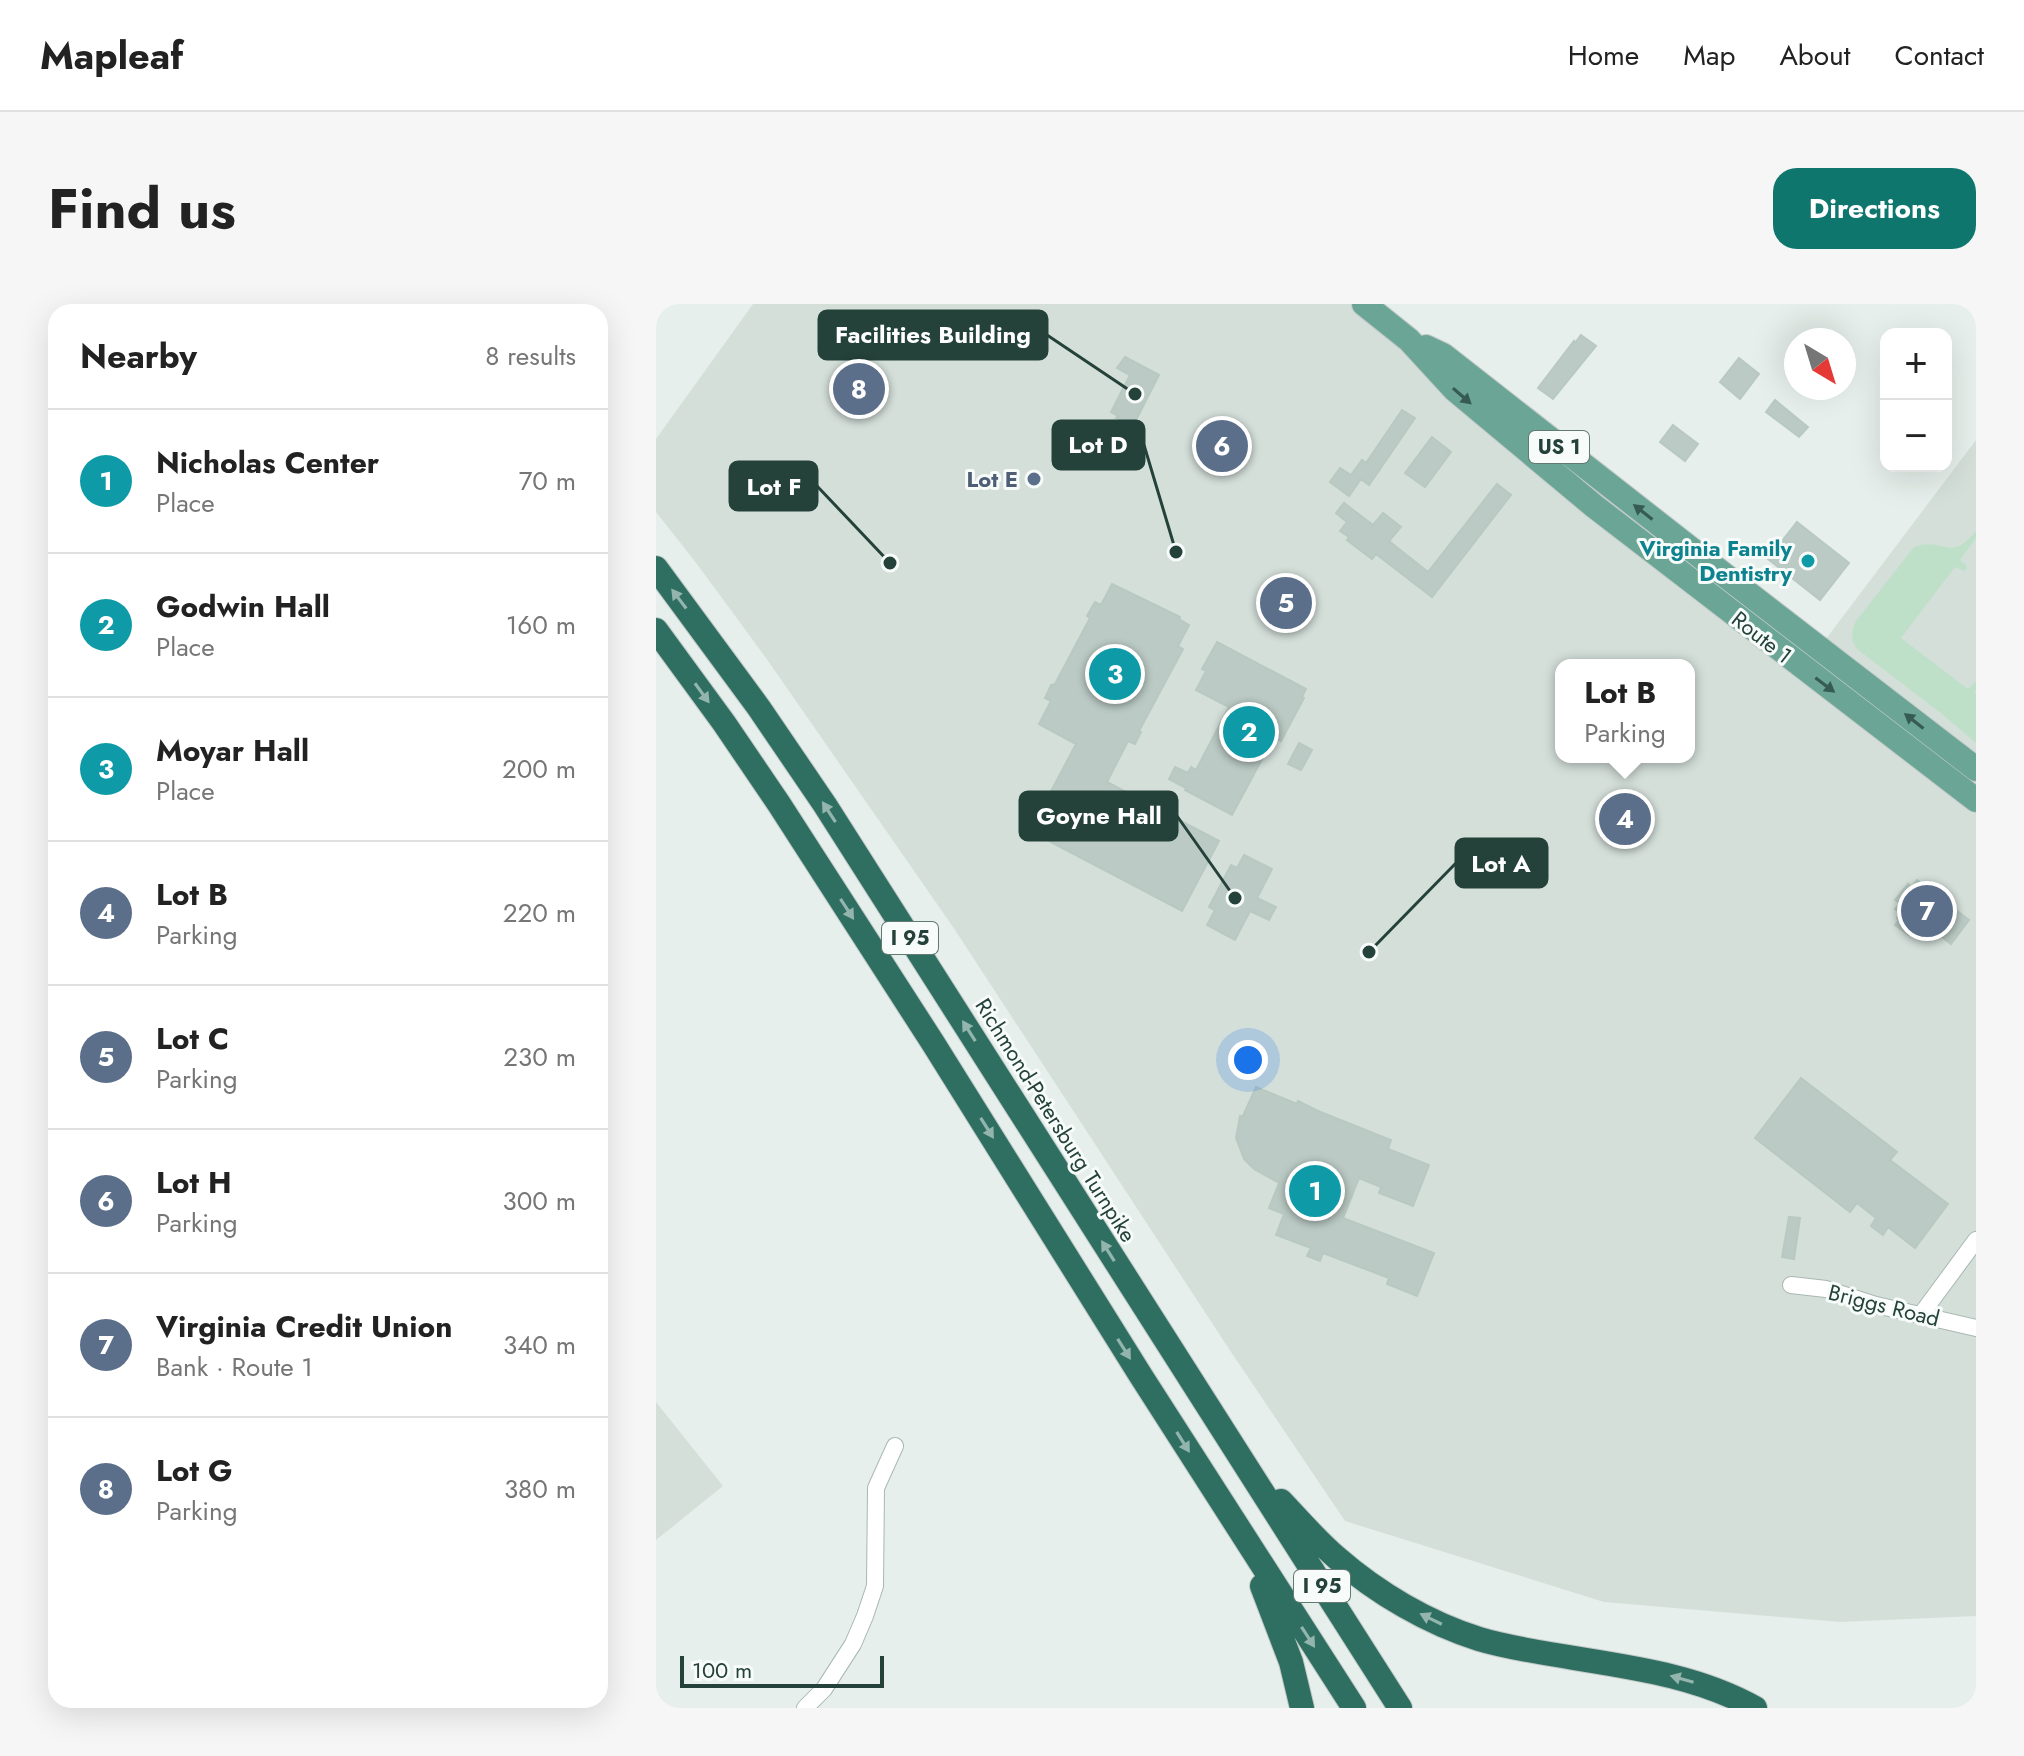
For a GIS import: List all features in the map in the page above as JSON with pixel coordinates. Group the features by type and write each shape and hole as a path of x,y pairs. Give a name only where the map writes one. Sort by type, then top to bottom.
{"highway":[{"name":"Richmond-Petersburg Turnpike","path":"656,568 759,708 825,805 1400,1708"},
{"name":"I 95","path":"656,630 787,817 1354,1708"},
{"path":"1244,1464 1335,1556 1370,1583 1434,1621 1480,1640 1519,1649 1658,1672 1718,1691 1755,1708"},
{"path":"1236,1525 1275,1617 1291,1662 1302,1708"}],"main road":[{"name":"Route 1","path":"1364,304 1409,340 1454,389 1594,506 1976,800"},
{"name":"Route 1","path":"1409,340 1443,355 1976,769"}],"street":[{"path":"1920,1316 1976,1240"},
{"name":"Briggs Road","path":"1791,1285 1826,1289 1920,1316 1976,1328"},
{"path":"805,1708 824,1689 853,1644 865,1616 875,1586 876,1488 895,1446"}],"shaded area":[{"path":"753,304 1354,304 1804,668 1976,440 1976,1616 1840,1622 1604,1602 1345,1521 953,927 697,564 656,512 656,439"},
{"path":"656,1402 723,1486 656,1540"}],"green space":[{"path":"1976,531 1976,538 1960,560 1967,569 1964,571 1955,567 1901,638 1968,689 1976,681 1976,743 1857,649 1852,635 1856,621 1914,547 1933,544 1952,548 1967,541"}],"building":[{"path":"1581,335 1596,346 1553,399 1538,388"},
{"path":"1125,357 1159,375 1132,428 1120,422 1116,418 1118,416 1111,412 1130,375 1117,368"},
{"path":"1739,358 1759,374 1740,399 1720,382"},
{"path":"1775,400 1808,427 1799,437 1766,412"},
{"path":"1402,410 1415,418 1369,485 1361,479 1349,496 1330,482 1340,468 1351,475 1362,460 1366,463"},
{"path":"1673,425 1698,444 1685,461 1660,442"},
{"path":"1432,437 1451,452 1425,487 1405,473"},
{"path":"1497,484 1511,495 1432,597 1376,554 1372,559 1340,531 1347,522 1336,513 1344,503 1373,525 1383,513 1401,527 1389,541 1428,572"},
{"name":"Virginia Family Dentistry","path":"1797,522 1849,563 1820,600 1768,559"},
{"path":"1112,584 1180,617 1189,625 1178,646 1183,649 1135,744 1128,741 1107,782 1219,841 1182,911 1030,831 1076,744 1039,724 1051,701 1045,698 1090,618 1087,616 1095,602 1101,605"},
{"path":"1217,642 1306,689 1281,741 1274,737 1232,815 1169,779 1175,767 1188,773 1191,767 1196,770 1229,707 1196,690 1206,671 1202,669"},
{"path":"1299,743 1312,750 1301,770 1288,764"},
{"path":"1244,855 1272,869 1257,898 1276,907 1269,920 1250,911 1235,940 1207,925 1215,910 1209,907 1231,865 1237,868"},
{"path":"1917,880 1922,884 1936,884 1940,898 1969,920 1951,944 1927,925 1923,931 1917,927 1909,935 1895,925 1900,913 1895,909 1900,903 1895,900 1908,884 1912,887"},
{"path":"1801,1078 1897,1152 1890,1160 1948,1204 1915,1248 1888,1227 1883,1235 1871,1226 1876,1218 1857,1203 1850,1212 1755,1138"},
{"path":"1256,1087 1391,1140 1388,1149 1429,1165 1413,1206 1379,1193 1381,1187 1359,1178 1343,1218 1434,1253 1417,1296 1387,1284 1389,1278 1323,1253 1320,1261 1307,1256 1311,1248 1276,1235 1284,1214 1269,1208 1279,1183 1254,1169 1244,1159 1236,1138 1240,1116 1243,1116"},
{"path":"1789,1217 1800,1218 1794,1259 1782,1257"}],"place":[{"name":"Lot G","path":"859,389"},
{"name":"Facilities Building","path":"1135,394"},
{"name":"Lot H","path":"1222,446"},
{"name":"Lot E","path":"1034,479"},
{"name":"Lot D","path":"1176,552"},
{"name":"Virginia Family Dentistry","path":"1808,561"},
{"name":"Lot F","path":"890,563"},
{"name":"Lot C","path":"1286,603"},
{"name":"Moyar Hall","path":"1115,674"},
{"name":"Godwin Hall","path":"1249,732"},
{"name":"Lot B","path":"1625,819"},
{"name":"Goyne Hall","path":"1235,898"},
{"name":"Virginia Credit Union","path":"1927,911"},
{"name":"Lot A","path":"1369,952"},
{"name":"Nicholas Center","path":"1315,1191"}]}
